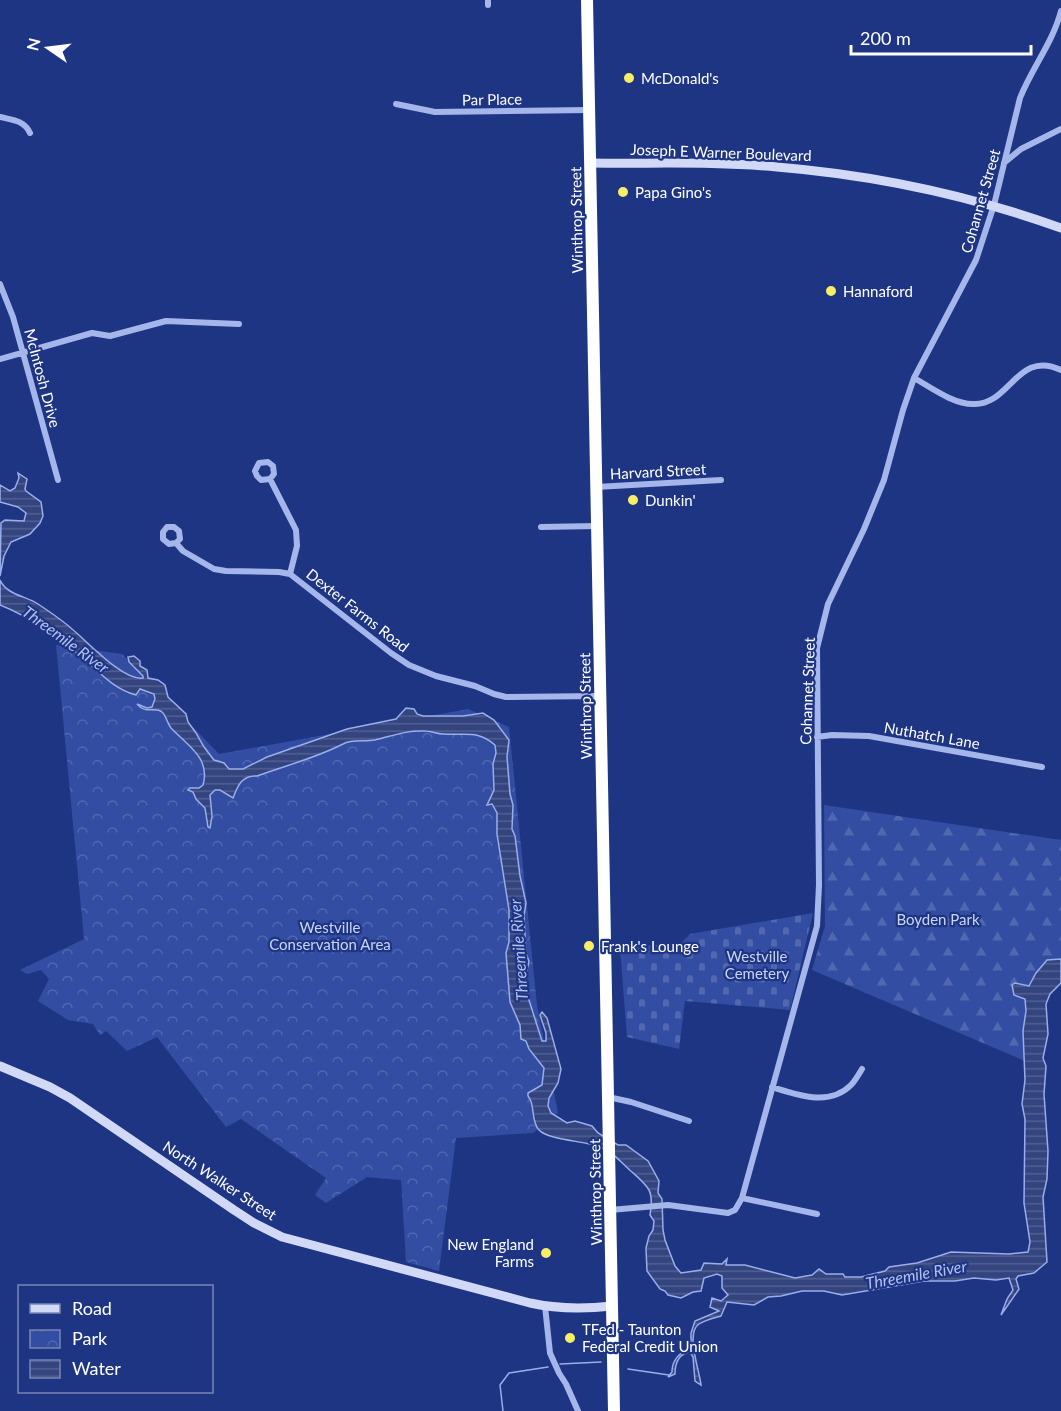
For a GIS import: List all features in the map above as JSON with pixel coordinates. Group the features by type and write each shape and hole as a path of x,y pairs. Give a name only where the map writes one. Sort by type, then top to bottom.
{"highway":[{"name":"Winthrop Street","path":"587,0 614,1411"}],"main road":[{"name":"Joseph E Warner Boulevard","path":"590,163 668,163 785,168 899,183 994,205 1061,228"},
{"name":"North Walker Street","path":"0,1066 70,1098 234,1210 282,1237 545,1306 589,1309 612,1306"}],"street":[{"name":"Cohannet Street","path":"742,1198 817,926 819,885 817,648 825,612 871,514 884,480 914,378 976,260 994,205 1020,98 1050,39 1061,11"},
{"name":"Par Place","path":"396,104 435,112 589,110"},
{"path":"0,117 21,122 30,133"},
{"path":"1004,163 1021,149 1061,129"},
{"name":"McIntosh Drive","path":"0,284 24,353 58,480"},
{"path":"0,359 92,333 110,336 166,321 239,324"},
{"path":"914,378 964,403 980,404 992,401 1026,369 1048,366 1061,370"},
{"path":"270,479 296,530 297,546 290,574"},
{"name":"Harvard Street","path":"596,487 721,480"},
{"path":"541,528 597,526"},
{"name":"Dexter Farms Road","path":"176,543 183,551 214,569 232,572 290,574 391,653 425,672 475,686 500,696 600,696"},
{"name":"Nuthatch Lane","path":"817,737 869,736 1042,767"},
{"path":"772,1087 810,1098 823,1098 837,1094 851,1085 862,1069"},
{"path":"608,1097 689,1120"},
{"path":"610,1210 665,1205 728,1213 735,1210 742,1198 817,1214"},
{"path":"545,1306 550,1353 567,1384 578,1411"}],"green space":[{"name":"Westville Conservation Area","path":"56,645 122,654 219,754 468,709 509,727 537,1005 558,1113 533,1133 456,1138 439,1271 406,1262 401,1180 367,1177 326,1203 315,1195 326,1178 241,1119 226,1127 157,1037 127,1051 106,1031 100,1035 93,1024 68,1020 38,1001 49,979 41,970 27,974 20,970 84,939"},
{"name":"Boyden Park","path":"824,805 1061,840 1061,959 1047,960 1029,986 1016,983 1012,985 1025,999 1023,1031 1025,1061 812,970 825,926"},
{"name":"Westville Cemetery","path":"813,913 790,1010 685,1001 679,1049 627,1037 620,948 681,943 690,934"}],"water":[{"path":"18,473 27,479 26,491 41,502 43,516 30,534 11,542 4,556 0,576 1,523 5,520 24,521 26,513 18,507 0,502 0,485 10,491 15,488 19,478"},
{"name":"Threemile River","path":"0,580 7,589 33,601 60,619 116,667 135,677 143,678 129,662 128,657 134,656 140,661 140,666 147,670 148,678 158,680 165,685 168,697 186,714 188,722 214,760 224,763 229,769 243,769 267,757 347,729 396,719 406,708 414,709 417,714 423,716 463,716 483,713 494,720 509,740 507,757 513,805 512,829 526,903 524,916 526,954 529,961 525,978 528,997 542,1041 546,1041 546,1033 540,1015 542,1012 547,1018 561,1069 558,1083 549,1098 548,1106 551,1113 567,1123 575,1121 592,1126 598,1133 618,1145 626,1145 648,1161 659,1181 658,1193 662,1199 665,1240 675,1266 681,1273 701,1270 704,1263 722,1264 727,1259 726,1265 745,1265 795,1278 812,1275 819,1269 826,1274 861,1277 885,1271 889,1267 917,1263 951,1252 1009,1254 1028,1252 1030,1242 1024,1203 1025,1119 1022,1104 1025,1080 1023,1031 1026,1011 1025,999 1014,995 1012,985 1015,983 1029,986 1047,960 1061,959 1061,983 1050,994 1046,1004 1048,1034 1043,1058 1046,1066 1044,1094 1048,1151 1047,1179 1043,1197 1047,1262 1034,1273 1018,1276 1016,1279 1019,1289 1001,1315 1013,1290 1009,1278 924,1281 842,1295 824,1291 802,1291 768,1297 754,1305 727,1302 721,1316 699,1324 695,1329 693,1344 701,1385 695,1381 693,1357 690,1352 680,1357 675,1374 668,1377 677,1357 691,1347 691,1333 695,1321 719,1311 710,1307 712,1298 721,1301 728,1295 722,1288 722,1276 717,1274 704,1278 701,1291 681,1298 668,1295 660,1289 647,1271 646,1248 654,1221 650,1215 651,1195 647,1186 618,1158 605,1149 550,1136 536,1126 528,1093 542,1085 544,1068 529,1049 526,1041 521,1039 520,1025 510,1002 506,953 509,942 509,910 497,834 497,813 492,804 487,805 494,790 495,745 476,735 425,731 406,732 375,740 347,742 312,757 248,777 239,785 233,798 220,790 215,790 210,795 212,816 210,828 205,808 193,792 188,790 203,785 205,775 201,760 171,728 162,712 147,710 137,704 147,708 152,707 154,694 140,689 136,695 121,689 54,635 33,621 0,605"}],"waterway":[{"path":"560,1364 601,1362"},
{"path":"503,1411 500,1385 509,1373 548,1367"},
{"path":"628,1369 669,1375"}],"place":[{"name":"McDonald's","path":"629,78"},
{"name":"Papa Gino's","path":"623,192"},
{"name":"Hannaford","path":"831,291"},
{"name":"Dunkin'","path":"633,500"},
{"name":"Frank's Lounge","path":"589,946"},
{"name":"New England Farms","path":"546,1253"},
{"name":"TFed - Taunton Federal Credit Union","path":"570,1338"}]}
